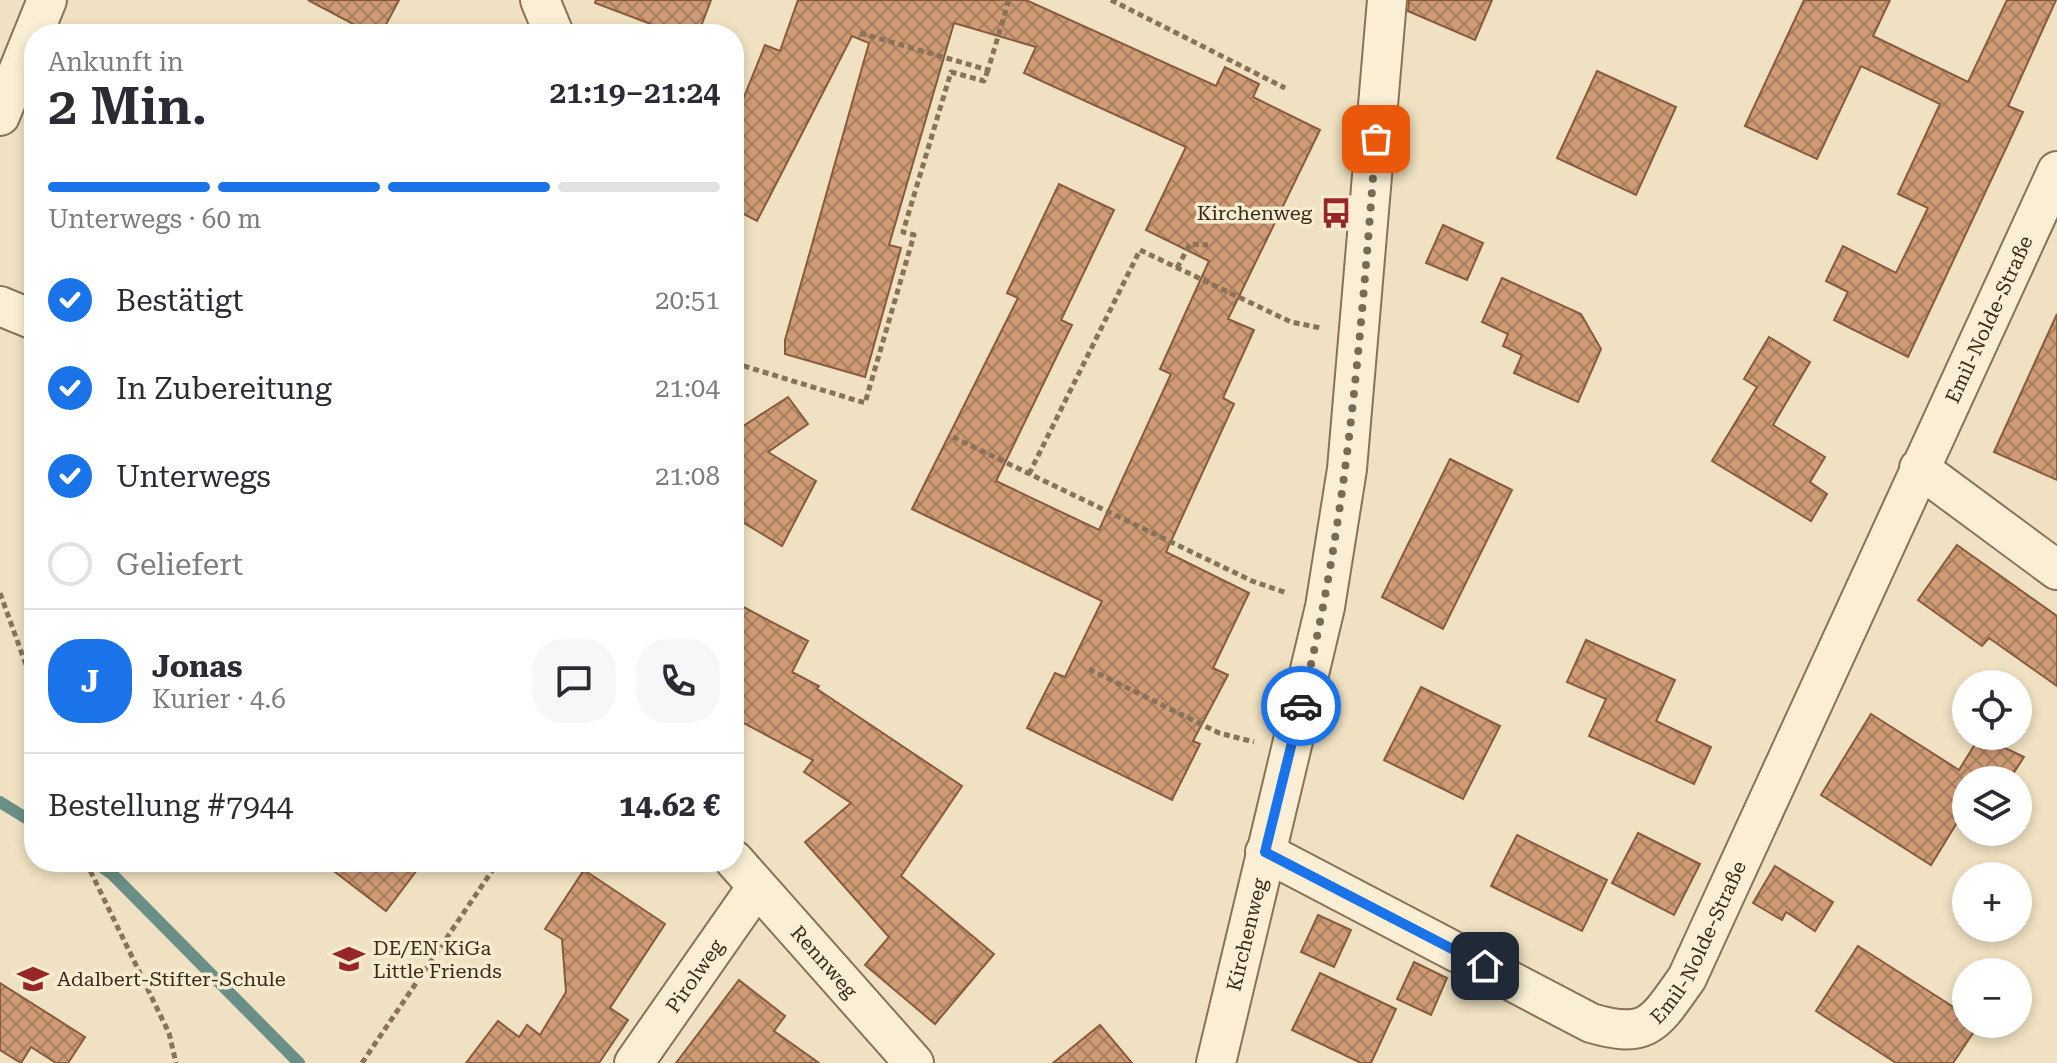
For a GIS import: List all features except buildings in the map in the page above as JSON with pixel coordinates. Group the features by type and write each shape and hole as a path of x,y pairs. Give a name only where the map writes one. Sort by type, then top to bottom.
{"street":[{"path":"37,24 47,0"},
{"path":"540,0 550,24"},
{"name":"Kirchenweg","path":"1216,1063 1325,607 1347,469 1387,0"},
{"path":"0,116 24,57"},
{"name":"Emil-Nolde-Straße","path":"1265,852 1591,1023 1621,1032 1641,1029 1670,1002 1687,978 2057,171"},
{"path":"0,306 24,316"},
{"path":"1919,468 2057,570"},
{"name":"Pirolweg","path":"634,1063 745,874"},
{"name":"Rennweg","path":"745,874 914,1063"}],"path":[{"path":"744,366 865,403 914,235 903,232 951,72 984,81 1009,0"},
{"path":"1111,0 1285,88"},
{"path":"860,33 988,70"},
{"path":"1177,268 1190,244 1208,245"},
{"path":"1029,474 1140,250 1291,322 1359,335"},
{"path":"953,437 1252,581 1325,607"},
{"path":"0,593 24,659"},
{"path":"1089,669 1219,733 1290,751"},
{"path":"91,872 169,1033 176,1063"},
{"path":"362,1063 491,872"}],"waterway":[{"path":"0,802 24,817"},
{"path":"109,872 299,1063"}],"way so far":[{"path":"1301,706 1325,607 1347,469 1376,139"}],"place":[{"name":"Kirchenweg","path":"1336,213"},
{"name":"DE/EN KiGa Little Friends","path":"349,959"},
{"name":"Adalbert-Stifter-Schule","path":"33,979"}],"route":[{"path":"1301,706 1265,852 1485,966"}]}
